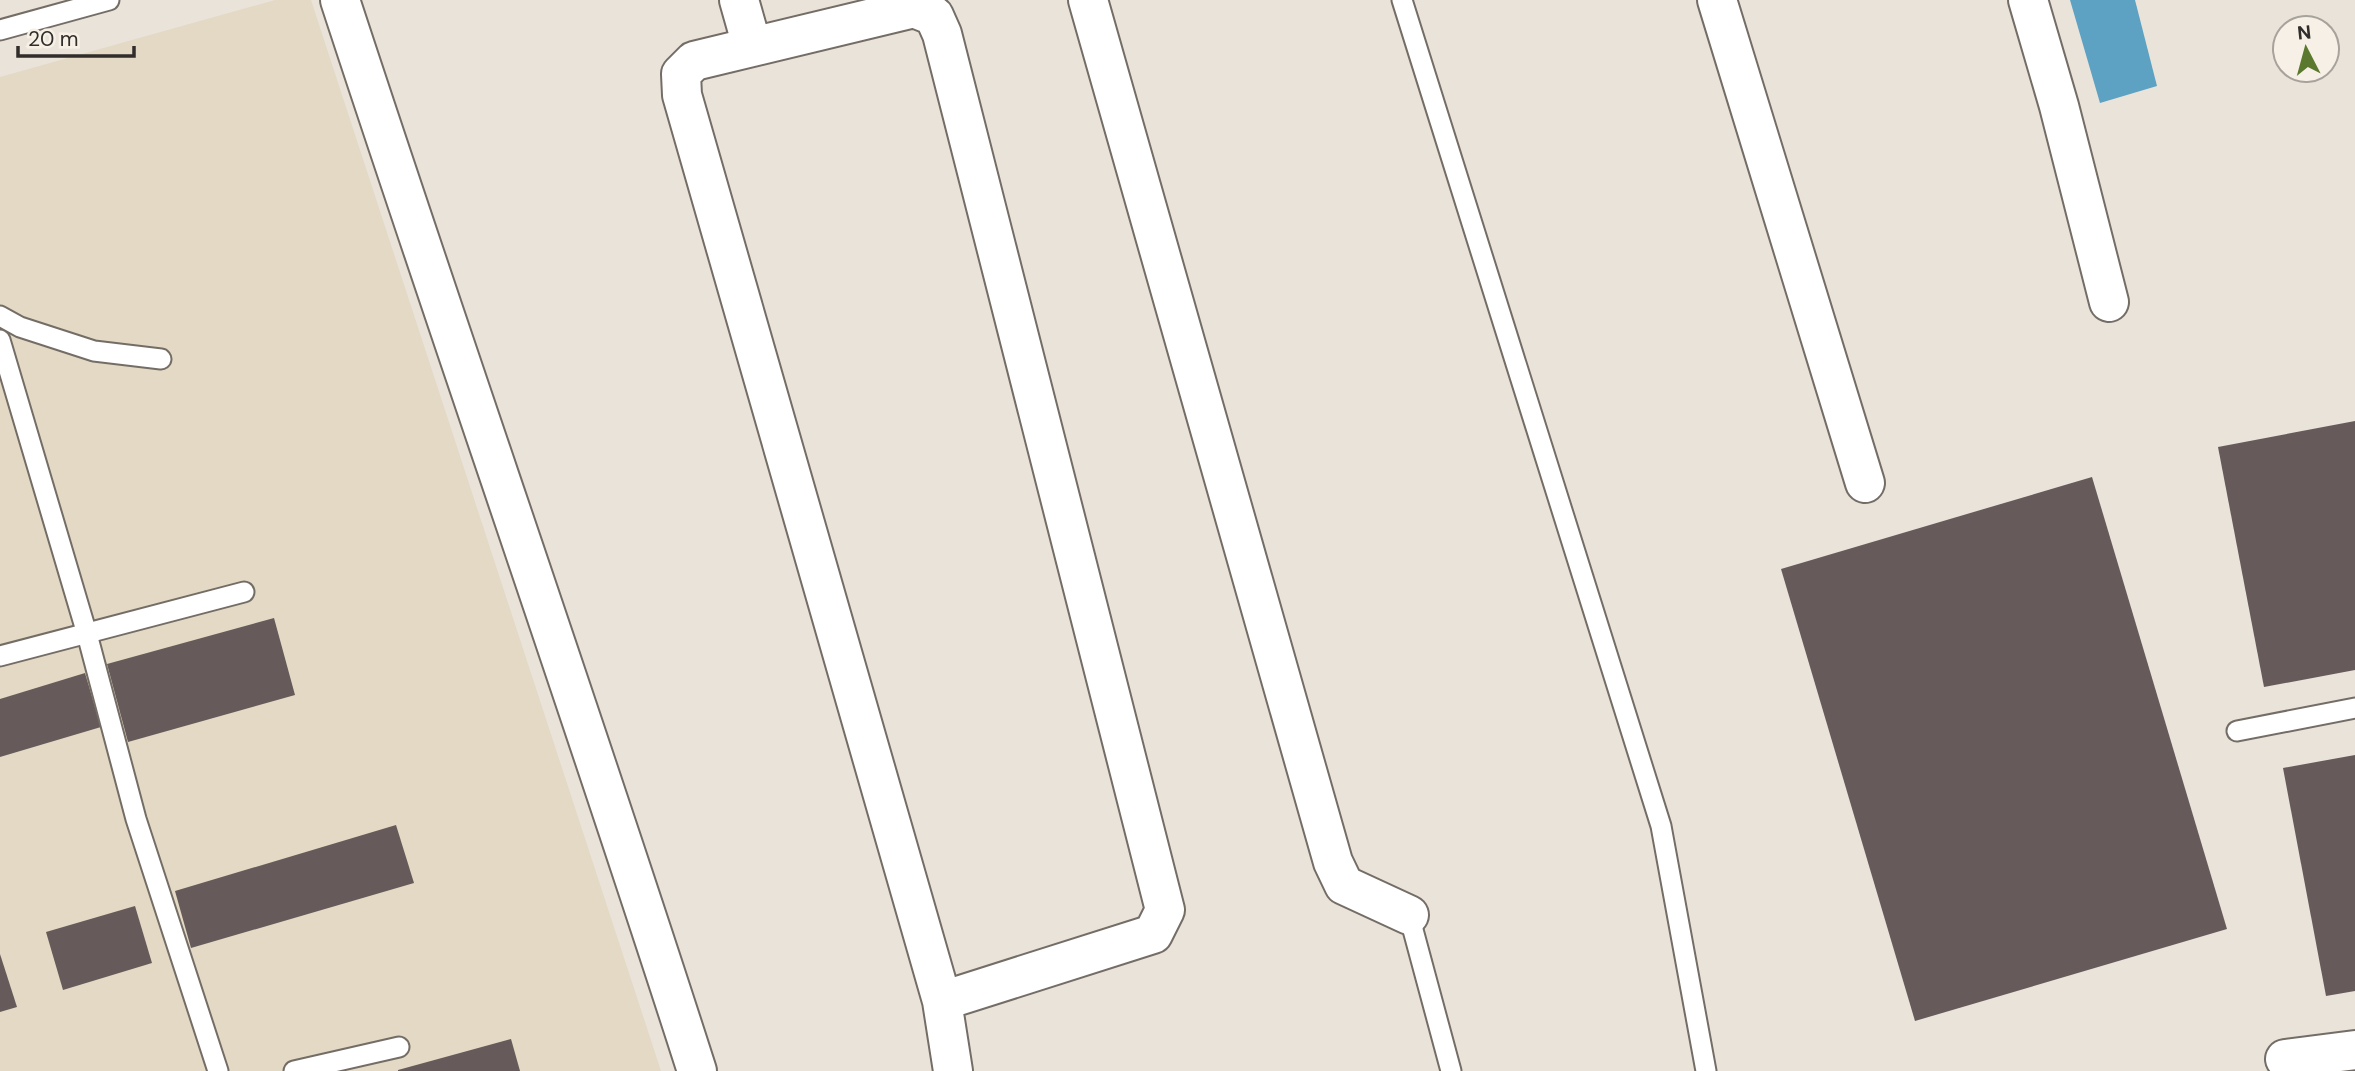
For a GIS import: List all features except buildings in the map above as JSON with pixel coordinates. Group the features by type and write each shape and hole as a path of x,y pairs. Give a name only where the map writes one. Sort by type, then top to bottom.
{"street":[{"path":"340,0 430,276 636,880 696,1071"},
{"path":"739,0 752,46"},
{"path":"1088,0 1333,862 1344,886 1409,915"},
{"path":"1717,0 1865,482"},
{"path":"2028,0 2059,106 2109,302"},
{"path":"942,1001 1153,934 1165,910 945,47 934,16 914,8 694,61 681,74 682,95 942,1001 953,1071"},
{"path":"2285,1059 2355,1050"}],"lane":[{"path":"0,30 109,0"},
{"path":"1402,0 1661,826 1706,1071"},
{"path":"0,316 20,327 94,351 162,359"},
{"path":"0,340 87,634 136,820 218,1071"},
{"path":"0,656 244,592"},
{"path":"2237,731 2355,708"},
{"path":"1409,915 1451,1071"},
{"path":"294,1071 399,1047"}],"shaded area":[{"path":"275,0 311,0 661,1071 0,1071 0,77"}],"water":[{"path":"2070,0 2135,0 2157,86 2100,103"}]}
